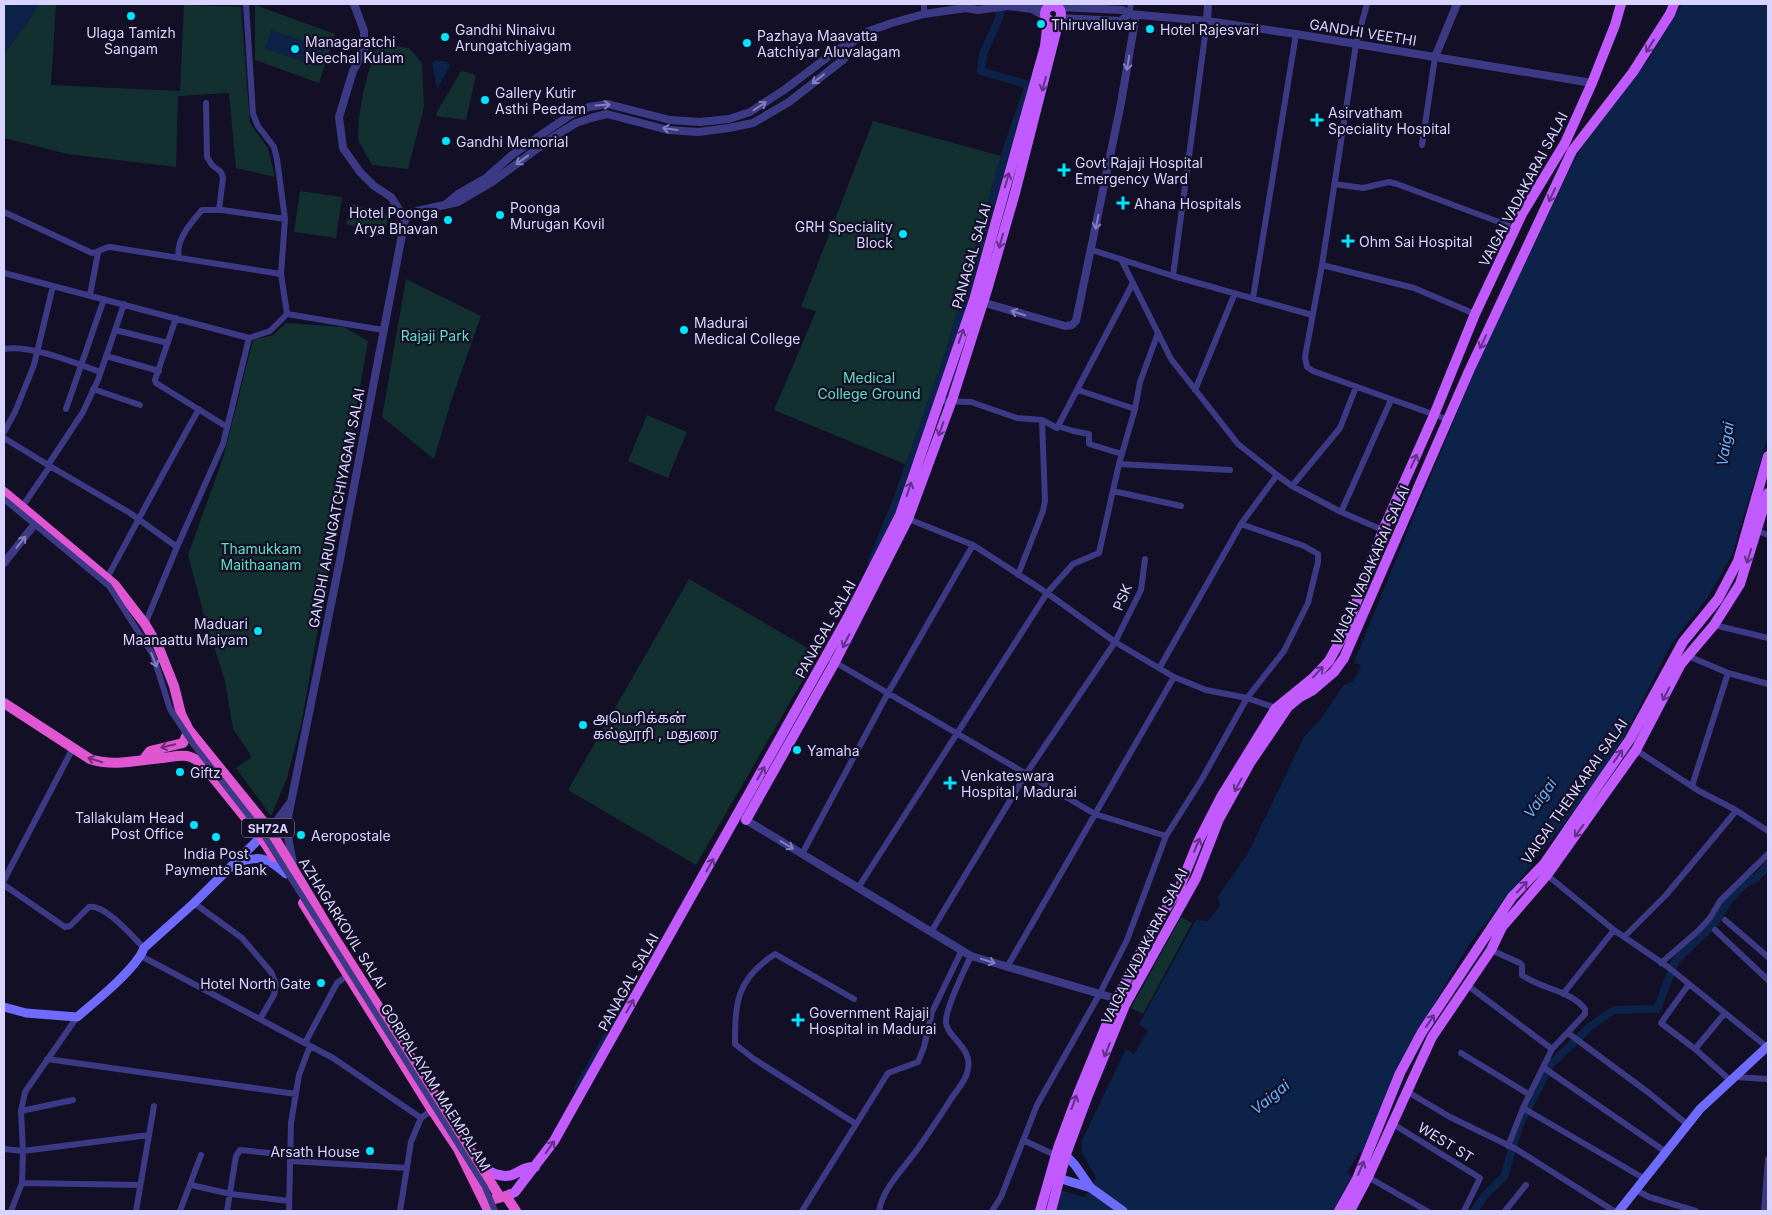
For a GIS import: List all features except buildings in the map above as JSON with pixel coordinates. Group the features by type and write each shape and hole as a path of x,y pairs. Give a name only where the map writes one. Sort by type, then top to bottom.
{"highway":[{"name":"AZHAGARKOVIL SALAI","path":"4,492 115,585 145,624 158,648 174,686 181,714 189,730 270,830 334,937 484,1169 516,1211"},
{"path":"4,703 90,759 100,762 111,763 143,760 150,751 183,743 189,730"},
{"name":"AZHAGARKOVIL SALAI","path":"143,760 187,756 194,758 204,765 261,837 458,1149 488,1210"},
{"path":"488,1210 494,1200 503,1196"}],"main road":[{"name":"VAIGAI VADAKARAI SALAI","path":"1051,1211 1058,1178 1059,1152 1078,1094 1121,1002 1151,931 1179,889 1198,842 1220,797 1276,708 1314,677 1329,661 1346,630 1383,530 1434,415 1475,314 1515,228 1565,143 1592,83 1615,25 1621,4"},
{"name":"VAIGAI VADAKARAI SALAI","path":"1121,1002 1196,878 1219,819 1255,755 1288,707 1334,672 1344,658 1469,371 1572,151 1633,72 1670,14 1674,4"},
{"path":"1050,11 1052,22 1060,19"},
{"name":"PANAGAL SALAI","path":"746,820 830,660 848,617 904,517 951,402 1045,46 1050,11"},
{"name":"PANAGAL SALAI","path":"904,517 938,401 978,301 1015,193 1060,19"},
{"name":"VAIGAI THENKARAI SALAI","path":"1339,1211 1356,1179 1400,1073 1422,1032 1512,897 1544,864 1630,739 1683,642 1718,599 1738,561 1768,456"},
{"name":"VAIGAI THENKARAI SALAI","path":"1350,1211 1393,1124 1432,1037 1491,950 1502,927 1547,875 1636,750 1681,664 1714,625 1740,584 1768,493"},
{"name":"PANAGAL SALAI","path":"503,1196 515,1192 554,1141 830,660"},
{"path":"4,1007 26,1013 77,1017 108,990 143,952 261,837"},
{"path":"234,864 250,858 268,860 286,874"},
{"path":"1619,1211 1700,1109 1768,1047"},
{"path":"1059,1152 1076,1165 1091,1188"},
{"path":"484,1169 496,1175 510,1176 526,1167 535,1167"},
{"path":"1058,1178 1091,1188 1123,1211"},
{"name":"VAIGAI VADAKARAI SALAI","path":"1040,1211 1058,1178"}],"street":[{"path":"246,4 253,114 258,126 274,147 285,219 281,274 287,314"},
{"path":"354,4 364,31 364,50 353,70 339,117 343,148 360,172 374,186 391,198 405,219 416,211 458,202 492,182 553,137 576,123 591,118 607,114 668,130 698,132 752,123 788,102 844,59 850,44"},
{"path":"924,4 924,14"},
{"path":"1037,4 1050,11"},
{"path":"978,301 1059,325 1072,325 1076,321 1121,104 1132,14 1131,4"},
{"path":"1173,276 1208,4"},
{"path":"1367,4 1356,44 1322,266 1305,357 1307,367 1313,371 1449,420"},
{"path":"1422,145 1435,57 1457,4"},
{"path":"445,205 458,194 486,178 512,155 548,130 572,114 589,107 608,104 670,120 700,122 729,119 750,112 784,90 837,50 869,31 924,14 969,6 978,10 1008,6 1050,11"},
{"name":"GANDHI VEETHI","path":"1050,11 1123,10 1132,14 1207,21 1592,83"},
{"name":"GANDHI VEETHI","path":"1060,19 1121,21 1132,14"},
{"path":"1253,298 1296,34"},
{"path":"206,103 206,157 221,172 223,178 219,210"},
{"path":"1334,184 1363,188 1389,182 1515,228"},
{"path":"179,258 177,250 179,243 193,220 202,210 219,210 285,219"},
{"path":"4,212 92,253 98,253 106,247 110,247 281,274"},
{"name":"GANDHI ARUNGATCHIYAGAM SALAI","path":"298,876 290,856 286,827 405,219"},
{"path":"1092,250 1173,276 1312,315"},
{"path":"90,295 98,253"},
{"path":"1122,259 1171,359 1238,444 1292,486 1341,512 1383,530"},
{"path":"1322,266 1414,288 1475,314"},
{"path":"4,273 249,338 270,331 287,314"},
{"path":"1058,426 1133,283"},
{"path":"4,432 15,412 34,364 53,286"},
{"path":"1195,390 1235,293"},
{"path":"66,409 104,299"},
{"path":"22,507 83,412 100,372 124,304"},
{"path":"287,314 383,330"},
{"path":"176,318 155,380 159,386 227,427"},
{"path":"115,330 168,343"},
{"path":"858,888 958,734 1046,593 1077,562 1099,553 1140,382 1158,334"},
{"path":"145,624 223,444 249,338"},
{"path":"4,349 13,348 36,352 100,372"},
{"path":"106,356 159,371"},
{"path":"1292,486 1340,428 1356,387"},
{"path":"93,389 140,406"},
{"path":"1078,390 1135,409"},
{"path":"1341,512 1391,400"},
{"path":"938,401 971,402 1017,418 1042,420 1057,428 1058,426 1089,434 1089,444 1122,454"},
{"path":"107,578 199,409"},
{"path":"1018,575 1043,511 1045,501 1042,420"},
{"path":"4,438 140,519 177,547"},
{"path":"1119,464 1230,470"},
{"path":"1160,667 1241,524 1276,475"},
{"path":"1113,491 1181,506"},
{"name":"GORIPALAYAM MAEMPALAM","path":"4,499 109,586 153,655 170,709 193,744 263,834 485,1188 488,1210"},
{"path":"904,517 973,545 1046,593 1115,642 1174,677 1206,690 1247,698 1276,708"},
{"path":"4,563 38,520"},
{"path":"992,1211 1001,1197 1037,1105 1099,995 1127,940 1166,836 1202,779 1247,698 1284,651 1308,603 1318,562 1318,554 1313,550 1241,524"},
{"path":"1756,531 1768,535"},
{"path":"802,854 888,693 973,545"},
{"name":"PSK","path":"931,932 1026,774 1115,642 1141,590 1145,559"},
{"path":"1714,625 1768,638"},
{"path":"1688,656 1728,673 1768,684"},
{"path":"830,660 1095,814 1166,836"},
{"path":"1692,786 1728,673"},
{"path":"1007,967 1174,677"},
{"path":"4,880 73,748"},
{"path":"1636,750 1768,832"},
{"name":"GANDHI ARUNGATCHIYAGAM SALAI","path":"270,830 292,802"},
{"path":"1624,938 1666,895 1736,811"},
{"path":"746,820 971,956 1121,1002"},
{"path":"1661,963 1698,931 1710,918 1720,901 1768,854"},
{"path":"1547,875 1624,938 1668,967 1768,1047"},
{"path":"4,885 65,927 70,926 89,907 98,907 108,914 143,952 260,1019 333,1058 422,1118"},
{"path":"194,903 242,938 271,972 276,984 274,995 260,1019"},
{"path":"1725,920 1768,957"},
{"path":"1563,994 1614,930"},
{"path":"1715,930 1768,980"},
{"path":"802,1211 888,1073 918,1062 924,1047 932,1012 962,950"},
{"path":"1491,950 1520,963 1522,975 1530,981 1563,994 1581,1004 1585,1009 1571,1035 1552,1049 1523,1108 1508,1146"},
{"path":"854,999 775,954 763,962 741,990 737,1003 735,1044 754,1059 856,1124"},
{"path":"879,1211 889,1188 967,1076 968,1061 965,1050 947,1028 945,1021 971,956"},
{"path":"288,1211 291,1123 299,1075 308,1045 337,983 347,976"},
{"path":"1689,984 1662,1023 1733,1079 1768,1079"},
{"path":"1467,985 1552,1049"},
{"path":"1695,1049 1726,1013"},
{"path":"11,1211 22,1182 21,1111 25,1092 77,1017"},
{"path":"1571,1035 1649,1093 1688,1125"},
{"path":"1461,1054 1530,1096"},
{"path":"47,1059 296,1094"},
{"path":"1544,1068 1666,1152"},
{"path":"1408,1092 1450,1117 1516,1149 1614,1211"},
{"path":"21,1111 73,1100"},
{"path":"136,1211 154,1106"},
{"path":"1523,1108 1645,1179"},
{"path":"400,1211 411,1142 422,1118 432,1110"},
{"name":"WEST ST","path":"1393,1124 1480,1178 1464,1211"},
{"path":"4,1149 23,1151 150,1135"},
{"path":"1023,1140 1059,1152"},
{"path":"227,1211 236,1156 240,1150 290,1158 407,1168"},
{"path":"180,1211 201,1155"},
{"path":"1764,1211 1768,1159"},
{"path":"1368,1177 1427,1211"},
{"path":"22,1182 140,1185"},
{"path":"191,1185 231,1194 289,1201"},
{"path":"1505,1211 1526,1186"},
{"path":"1636,1190 1682,1209 1696,1211"}],"green space":[{"path":"40,4 56,4 51,85 180,91 184,5 241,7 250,123 268,148 275,177 236,168 229,93 178,96 176,167 67,154 4,138 4,54"},
{"path":"255,5 335,34 319,83 255,60"},
{"path":"388,45 409,48 422,63 424,107 408,169 372,165 358,140 363,93 374,51"},
{"path":"461,71 476,75 466,120 436,116 438,110"},
{"name":"Medical College Ground","path":"873,121 1001,156 948,344 907,465 774,410 816,311 801,307"},
{"path":"300,191 342,197 336,238 294,232"},
{"path":"352,204 389,215 384,235 346,224"},
{"name":"Rajaji Park","path":"406,279 481,316 451,401 434,459 382,417"},
{"name":"Thamukkam Maithaanam","path":"286,323 344,327 368,341 302,720 287,778 271,816 236,768 252,757 233,729 225,681 205,619 188,555 223,458 253,340 273,335"},
{"path":"647,415 687,432 668,478 628,461"},
{"path":"689,579 818,654 696,865 568,790"},
{"path":"1181,917 1192,923 1143,1014 1131,1008"}],"water":[{"path":"4,4 40,4 4,54"},
{"name":"Vaigai","path":"1682,4 1768,4 1768,436 1732,555 1708,597 1672,643 1623,739 1585,797 1470,943 1396,1068 1364,1153 1360,1151 1347,1173 1352,1176 1333,1211 1054,1211 1059,1193 1063,1191 1085,1197 1096,1178 1082,1153 1082,1140 1126,1049 1134,1054 1148,1031 1139,1024 1196,920 1208,921 1220,906 1218,896 1247,855 1304,737 1323,716 1343,686 1353,681 1361,666 1354,662 1420,501 1499,313 1530,253 1564,180 1585,141 1648,60"},
{"name":"Managaratchi Neechal Kulam","path":"271,30 325,48 319,67 265,49"},
{"path":"434,60 448,62 450,66 437,89 432,63"}],"waterway":[{"path":"872,561 896,502 950,351 1005,154 1029,85 981,71 983,54 998,21 1002,4"},
{"path":"1474,1211 1486,1194 1504,1177 1519,1126 1550,1065 1592,1025 1614,1010 1657,1009 1676,960 1715,923 1728,901 1744,885 1757,877 1768,865"},
{"path":"578,1088 620,1014"}],"place":[{"name":"Ulaga Tamizh Sangam","path":"131,16"},
{"name":"Thiruvalluvar","path":"1041,24"},
{"name":"Hotel Rajesvari","path":"1150,29"},
{"name":"Gandhi Ninaivu Arungatchiyagam","path":"445,37"},
{"name":"Pazhaya Maavatta Aatchiyar Aluvalagam","path":"747,43"},
{"name":"Managaratchi Neechal Kulam","path":"295,49"},
{"name":"Gallery Kutir Asthi Peedam","path":"485,100"},
{"name":"Asirvatham Speciality Hospital","path":"1317,120"},
{"name":"Gandhi Memorial","path":"446,141"},
{"name":"Govt Rajaji Hospital Emergency Ward","path":"1064,170"},
{"name":"Ahana Hospitals","path":"1123,203"},
{"name":"Poonga Murugan Kovil","path":"500,215"},
{"name":"Hotel Poonga Arya Bhavan","path":"448,220"},
{"name":"GRH Speciality Block","path":"903,234"},
{"name":"Ohm Sai Hospital","path":"1348,241"},
{"name":"Madurai Medical College","path":"684,330"},
{"name":"Maduari Maanaattu Maiyam","path":"258,631"},
{"name":"அமெரிக்கன் கல்லூரி , மதுரை","path":"583,725"},
{"name":"Yamaha","path":"797,750"},
{"name":"Giftz","path":"180,772"},
{"name":"Venkateswara Hospital, Madurai","path":"950,783"},
{"name":"Tallakulam Head Post Office","path":"194,825"},
{"name":"Aeropostale","path":"301,835"},
{"name":"India Post Payments Bank","path":"216,837"},
{"name":"Hotel North Gate","path":"321,983"},
{"name":"Government Rajaji Hospital in Madurai","path":"798,1020"},
{"name":"Arsath House","path":"370,1151"}]}
